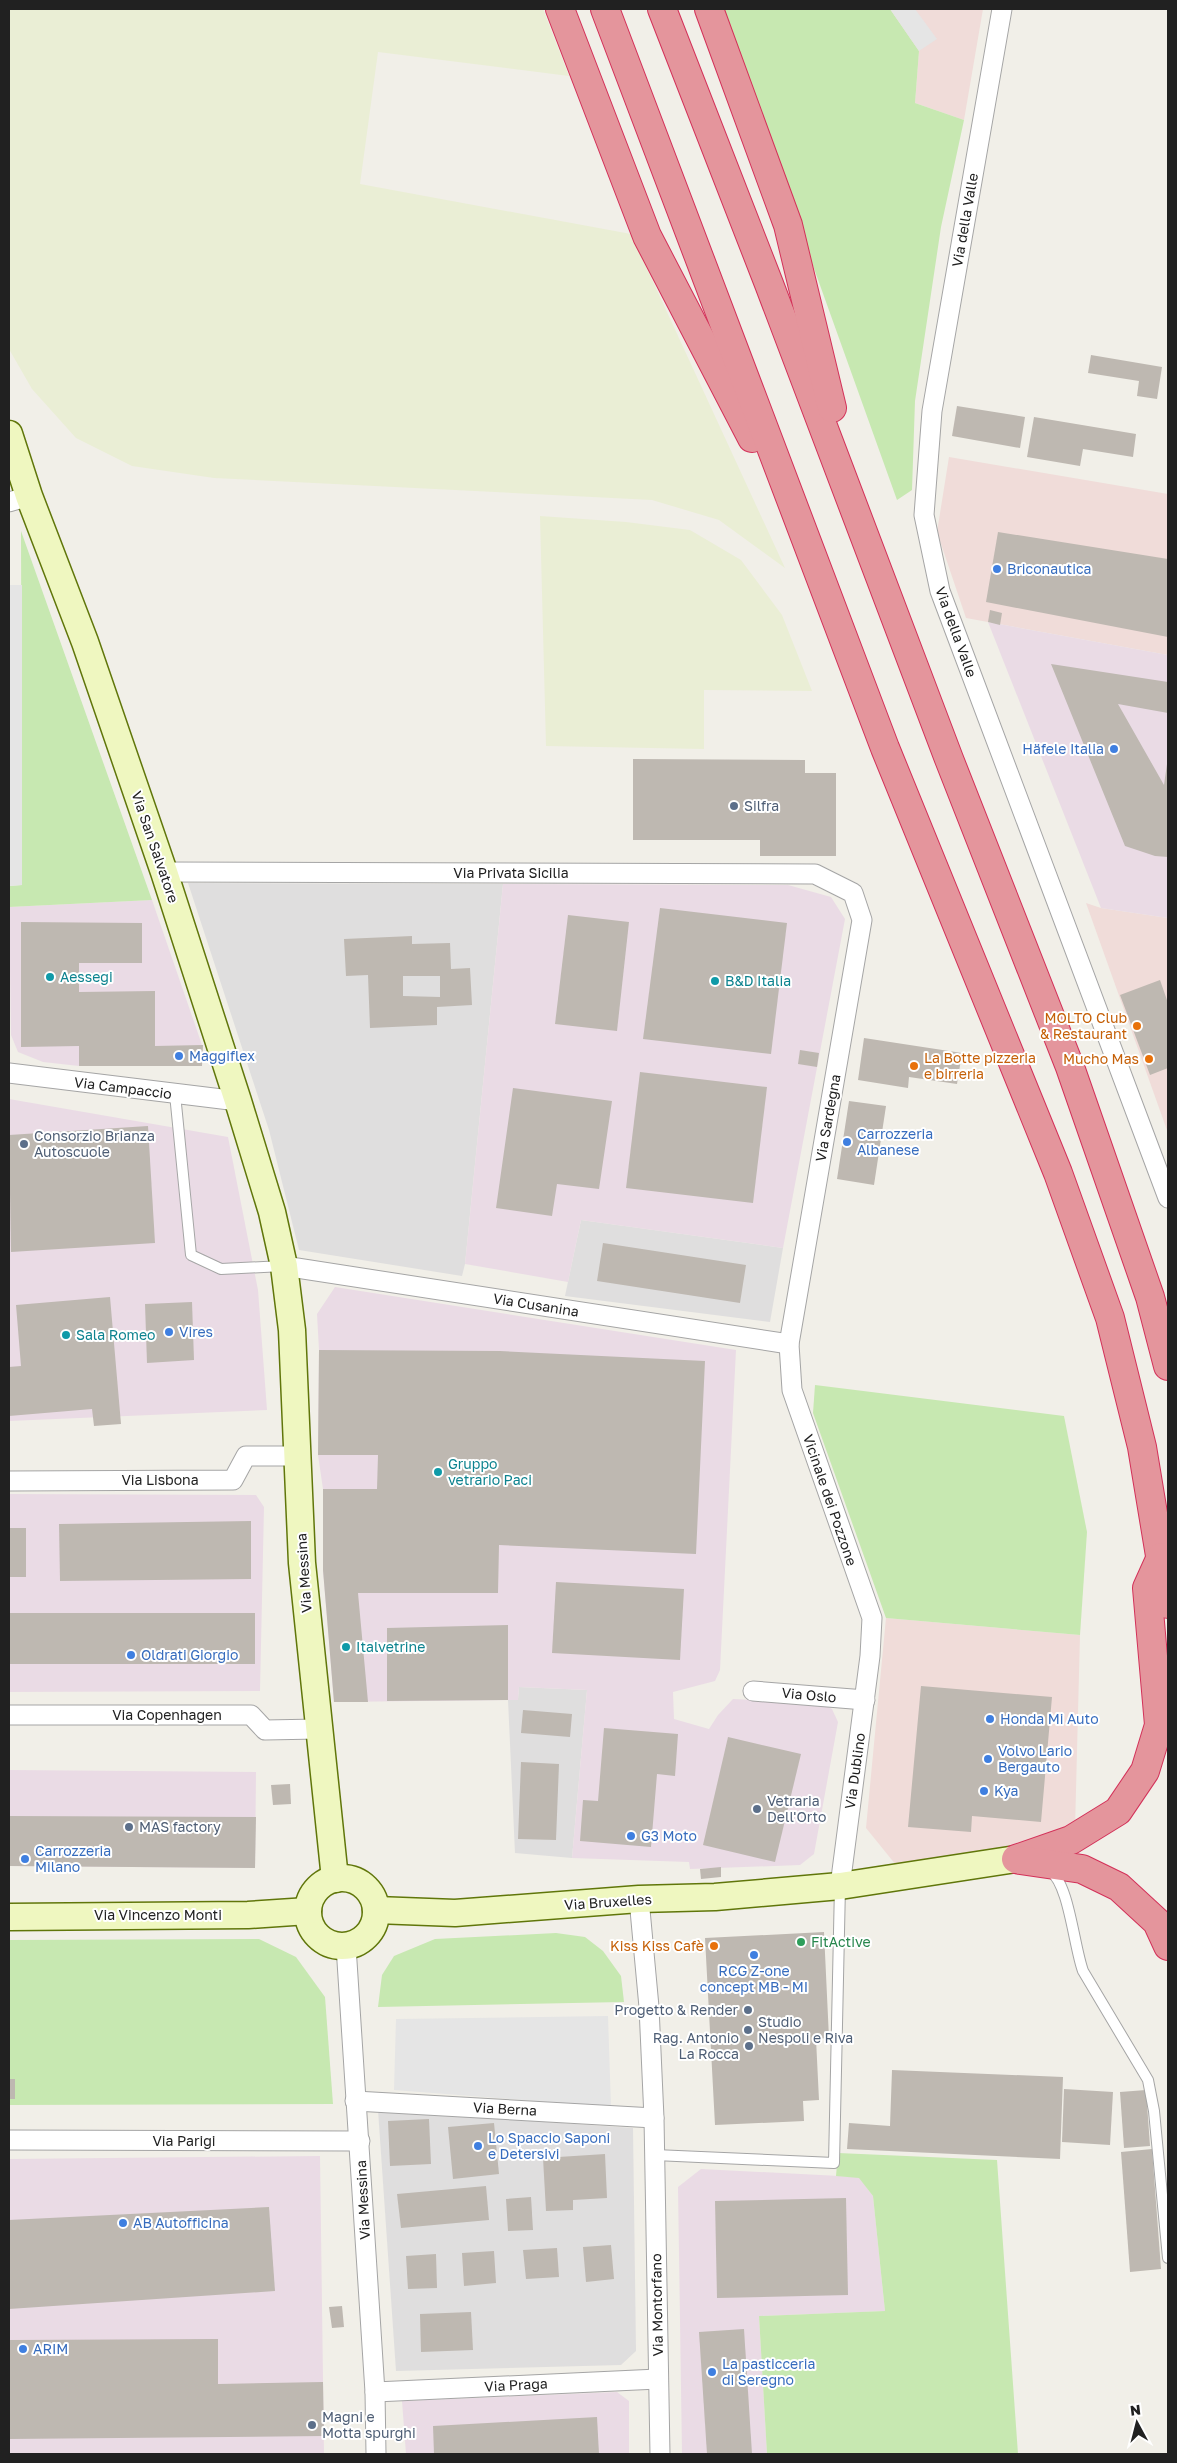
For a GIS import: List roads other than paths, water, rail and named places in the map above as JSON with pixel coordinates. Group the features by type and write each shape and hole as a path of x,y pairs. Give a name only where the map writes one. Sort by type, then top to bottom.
{"highway":[{"path":"560,9 647,236 812,553"},
{"path":"605,9 886,748 1058,1172 1110,1318 1142,1447 1162,1556 1168,1604"},
{"path":"662,9 949,759 1070,1067 1150,1297 1168,1366"},
{"path":"709,9 788,225 858,517"},
{"path":"1016,1859 1071,1840 1118,1811 1145,1771 1159,1725 1147,1588 1162,1556"},
{"path":"1016,1859 1082,1869 1119,1887 1157,1922 1168,1946"}],"street":[{"name":"Via della Valle","path":"1002,9 932,411 924,515 940,591 1168,1198"},
{"name":"Via San Salvatore","path":"9,434 19,499 85,642 164,872 263,1178 284,1266"},
{"name":"Via Privata Sicilia","path":"164,872 815,874 853,893"},
{"name":"Via Sardegna","path":"789,1344 862,920 853,893"},
{"name":"Via Campaccio","path":"9,1073 238,1101"},
{"name":"Via Cusanina","path":"284,1266 789,1344"},
{"name":"Via Messina","path":"284,1266 292,1330 302,1563 335,1879"},
{"name":"Vicinale dei Pozzone","path":"789,1344 792,1390 872,1618 870,1656"},
{"name":"Via Lisbona","path":"9,1481 233,1480 246,1456 298,1456"},
{"name":"Via Dublino","path":"840,1886 870,1656"},
{"name":"Via Oslo","path":"753,1690 864,1700"},
{"name":"Via Copenhagen","path":"9,1714 251,1715 265,1730 318,1729"},
{"name":"Via Bruxelles","path":"376,1910 455,1913 639,1900 715,1897 840,1886 1016,1859"},
{"path":"345,1878 363,1885 374,1901 376,1910 375,1921 365,1938 346,1946 334,1946 324,1941 315,1933 310,1923 308,1911 316,1890 324,1883 345,1878"},
{"name":"Via Montorfano","path":"639,1900 649,2007 654,2118 660,2454"},
{"name":"Via Vincenzo Monti","path":"9,1916 248,1914 308,1911"},
{"name":"Via Messina","path":"346,1946 360,2141 376,2454"},
{"name":"Via Berna","path":"356,2101 654,2118"},
{"name":"Via Parigi","path":"9,2140 360,2141"},
{"name":"Via Praga","path":"374,2392 658,2379"}],"lane":[{"path":"175,1094 191,1255 221,1269 284,1266"},
{"path":"1016,1859 1052,1872 1060,1880 1076,1953 1083,1971 1148,2080 1154,2111 1168,2258"},
{"path":"655,2155 834,2163 840,1886"}],"place":[{"name":"Briconautica","path":"997,569"},
{"name":"Häfele Italia","path":"1114,749"},
{"name":"Silfra","path":"734,806"},
{"name":"Aessegi","path":"50,977"},
{"name":"B&D Italia","path":"715,981"},
{"name":"MOLTO Club & Restaurant","path":"1137,1026"},
{"name":"Maggiflex","path":"179,1056"},
{"name":"Mucho Mas","path":"1149,1059"},
{"name":"La Botte pizzeria e birreria","path":"914,1066"},
{"name":"Carrozzeria Albanese","path":"847,1142"},
{"name":"Consorzio Brianza Autoscuole","path":"24,1144"},
{"name":"Vires","path":"169,1332"},
{"name":"Sala Romeo","path":"66,1335"},
{"name":"Gruppo vetrario Paci","path":"438,1472"},
{"name":"Italvetrine","path":"346,1647"},
{"name":"Oldrati Giorgio","path":"131,1655"},
{"name":"Honda Mi Auto","path":"990,1719"},
{"name":"Volvo Lario Bergauto","path":"988,1759"},
{"name":"Kya","path":"984,1791"},
{"name":"Vetraria Dell'Orto","path":"757,1809"},
{"name":"MAS factory","path":"129,1827"},
{"name":"G3 Moto","path":"631,1836"},
{"name":"Carrozzeria Milano","path":"25,1859"},
{"name":"FitActive","path":"801,1942"},
{"name":"Kiss Kiss Cafè","path":"714,1946"},
{"name":"RCG Z-one concept MB - MI","path":"754,1955"},
{"name":"Progetto & Render","path":"748,2010"},
{"name":"Studio Nespoli e Riva","path":"748,2030"},
{"name":"Rag. Antonio La Rocca","path":"749,2046"},
{"name":"Lo Spaccio Saponi e Detersivi","path":"478,2146"},
{"name":"AB Autofficina","path":"123,2223"},
{"name":"ARIM","path":"23,2349"},
{"name":"La pasticceria di Seregno","path":"712,2372"},
{"name":"Magni e Motta spurghi","path":"312,2425"}]}
